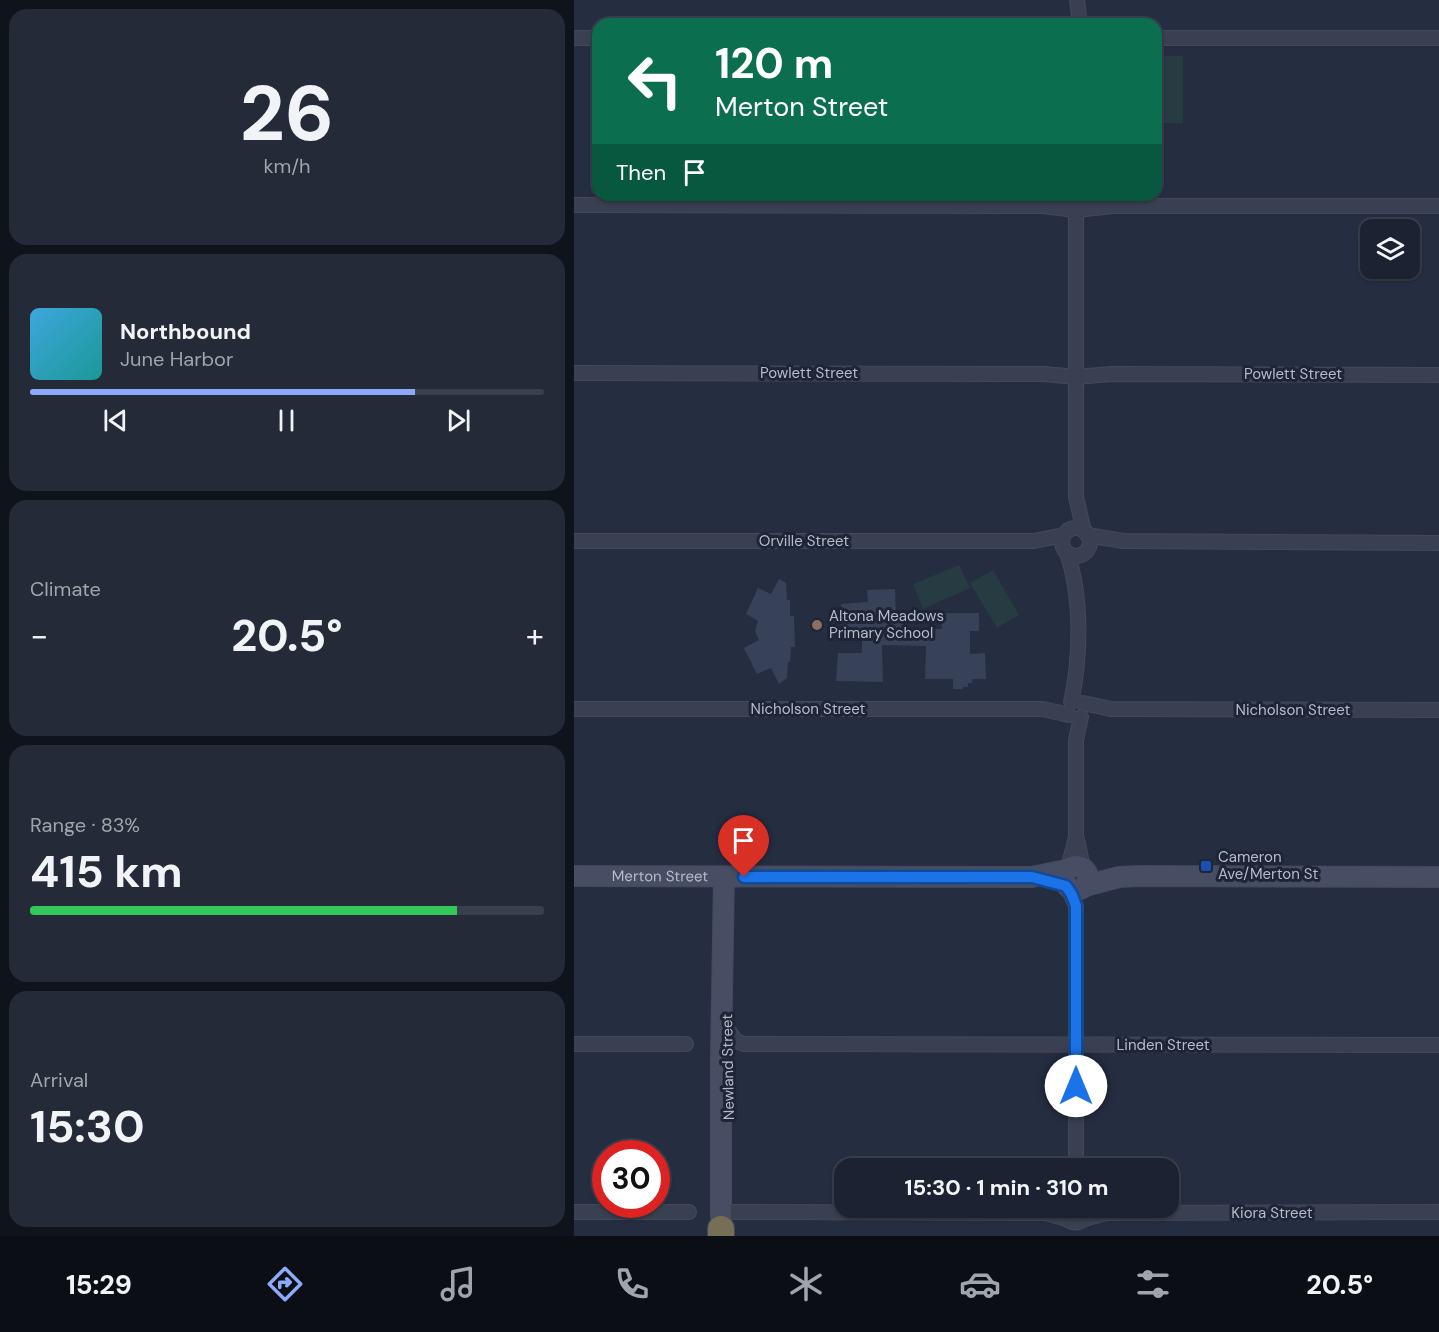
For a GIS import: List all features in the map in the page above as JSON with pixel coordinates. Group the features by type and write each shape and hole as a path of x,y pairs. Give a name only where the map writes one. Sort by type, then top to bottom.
{"street":[{"path":"1074,18 1077,3"},
{"path":"1077,3 1079,18"},
{"path":"574,38 592,38"},
{"path":"1162,38 1438,38"},
{"path":"1076,202 1076,497 1066,542 1076,590 1078,653 1076,878 1082,895 1076,906 1076,1158"},
{"path":"574,205 1043,206 1092,202 1112,206 1438,206"},
{"name":"Powlett Street","path":"574,373 1076,374 1092,370 1111,374 1438,375"},
{"path":"1076,497 1089,543 1081,563 1076,590"},
{"path":"1066,542 1076,528 1086,533 1123,541 1438,543"},
{"name":"Orville Street","path":"574,541 1066,542"},
{"path":"1066,542 1070,555 1078,556 1086,551 1123,541"},
{"name":"Nicholson Street","path":"574,709 1438,710"},
{"name":"Merton Street","path":"574,876 1438,877"},
{"name":"Newland Street","path":"724,877 721,1053 725,1229"},
{"name":"Newland Street","path":"724,901 728,1030 736,1051 725,1229"},
{"path":"574,1044 686,1044"},
{"name":"Linden Street","path":"736,1051 1076,1045 1438,1045"},
{"path":"574,1212 689,1212"},
{"name":"Kiora Street","path":"1179,1213 1438,1212"},
{"path":"725,1229 946,1218"},
{"path":"1075,1236 1076,1218"}],"shaded area":[{"path":"1162,56 1183,56 1183,123 1163,123 1162,125"},
{"path":"959,565 970,588 923,609 913,584"},
{"path":"993,570 1019,615 997,628 970,583"}],"building":[{"path":"779,579 786,583 787,600 790,600 790,616 794,616 795,647 791,647 787,678 779,684 771,668 757,674 744,648 759,640 755,631 758,621 746,614 758,588 771,594"},
{"path":"895,589 896,616 907,615 907,629 942,629 941,613 979,613 979,631 970,631 970,654 985,653 986,679 972,679 968,687 953,689 953,679 925,679 926,646 882,645 883,682 836,681 838,653 862,653 862,631 843,631 841,604 868,602 867,590"}],"place":[{"name":"Altona Meadows Primary School","path":"817,625"},
{"name":"Cameron Ave/Merton St","path":"1206,866"}],"route":[{"path":"744,877 1032,877 1066,886 1076,906 1076,1086"}]}
